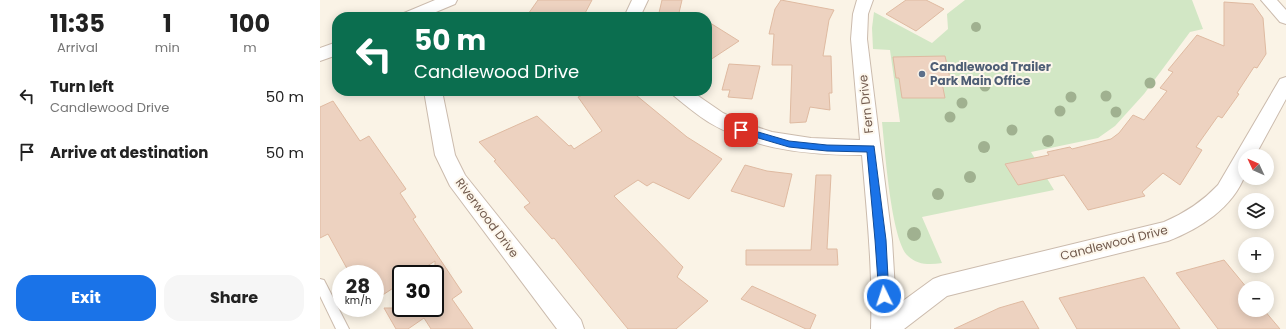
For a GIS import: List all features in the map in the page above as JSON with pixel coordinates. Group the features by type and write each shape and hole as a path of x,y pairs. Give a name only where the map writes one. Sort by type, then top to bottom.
{"street":[{"path":"421,12 449,0"},
{"path":"634,12 640,0"},
{"name":"Fern Drive","path":"865,0 859,21 859,39 880,240 884,296 883,329"},
{"path":"1269,0 1286,19"},
{"path":"320,56 332,50"},
{"name":"Candlewood Drive","path":"883,329 941,287 1168,231 1195,218 1213,205 1225,191 1286,83"},
{"name":"Riverwood Drive","path":"434,96 445,155 457,180 572,329"},
{"path":"686,96 717,118 738,129 769,139 808,146 871,148"}],"lane":[{"path":"320,284 343,329"}],"green space":[{"path":"965,0 1192,0 1203,29 1190,32 1144,94 1115,126 1098,138 1031,152 1054,190 922,217 942,263 924,264 915,261 908,256 902,247 893,214 882,122 900,122 890,50 873,49 872,28 874,12 932,43 948,29 947,14"}],"building":[{"path":"538,0 592,0 586,12 530,12"},
{"path":"662,0 682,0 679,12 659,12"},
{"path":"781,0 834,10 829,20 823,56 831,56 832,93 829,93 830,110 810,107 806,122 790,123 792,65 772,65 774,34 769,34 775,9"},
{"path":"906,0 926,0 944,9 916,31 886,14"},
{"path":"1224,2 1253,4 1263,18 1266,54 1257,68 1254,67 1237,93 1239,94 1222,118 1218,116 1196,147 1202,150 1180,185 1163,173 1142,192 1145,196 1088,210 1064,175 1018,185 1005,164 1049,155 1047,152 1070,147 1072,149 1111,139 1119,133 1133,115 1144,120 1167,91 1160,88 1173,72 1168,70 1197,35 1224,46"},
{"path":"712,24 739,41 712,59"},
{"name":"Candlewood Trailer Park Main Office","path":"945,56 950,78 941,78 945,98 902,98 899,78 896,78 893,57"},
{"path":"729,64 760,66 752,99 728,97 730,90 722,90"},
{"path":"637,96 687,137 722,159 689,199 653,182 647,186 638,180 614,196 683,267 677,277 708,301 676,329 628,329 554,238 552,239 524,207 530,203 494,161 496,160 479,142 537,116 574,149 602,131 578,97"},
{"path":"333,101 360,141 369,136 406,189 400,193 416,217 413,219 444,265 435,265 435,261 429,265 392,265 392,289 384,294 384,265 345,265 328,234 320,238 320,107"},
{"path":"745,165 767,171 792,174 784,207 731,191"},
{"path":"816,175 831,175 827,249 837,249 838,265 746,265 746,250 811,250"},
{"path":"1224,260 1241,281 1238,281 1238,317 1270,317 1280,329 1218,329 1176,273"},
{"path":"444,265 462,292 452,299 473,329 431,329 424,318 408,329 396,329 384,308 392,308 392,317 444,317"},
{"path":"1144,277 1180,329 1077,329 1059,298"},
{"path":"752,286 816,315 810,329 806,329 741,299"},
{"path":"1023,301 1039,329 954,329 999,308"}],"place":[{"name":"Candlewood Trailer Park Main Office","path":"922,74"}],"route":[{"path":"741,130 750,134 789,144 827,148 871,148 884,296"}]}
